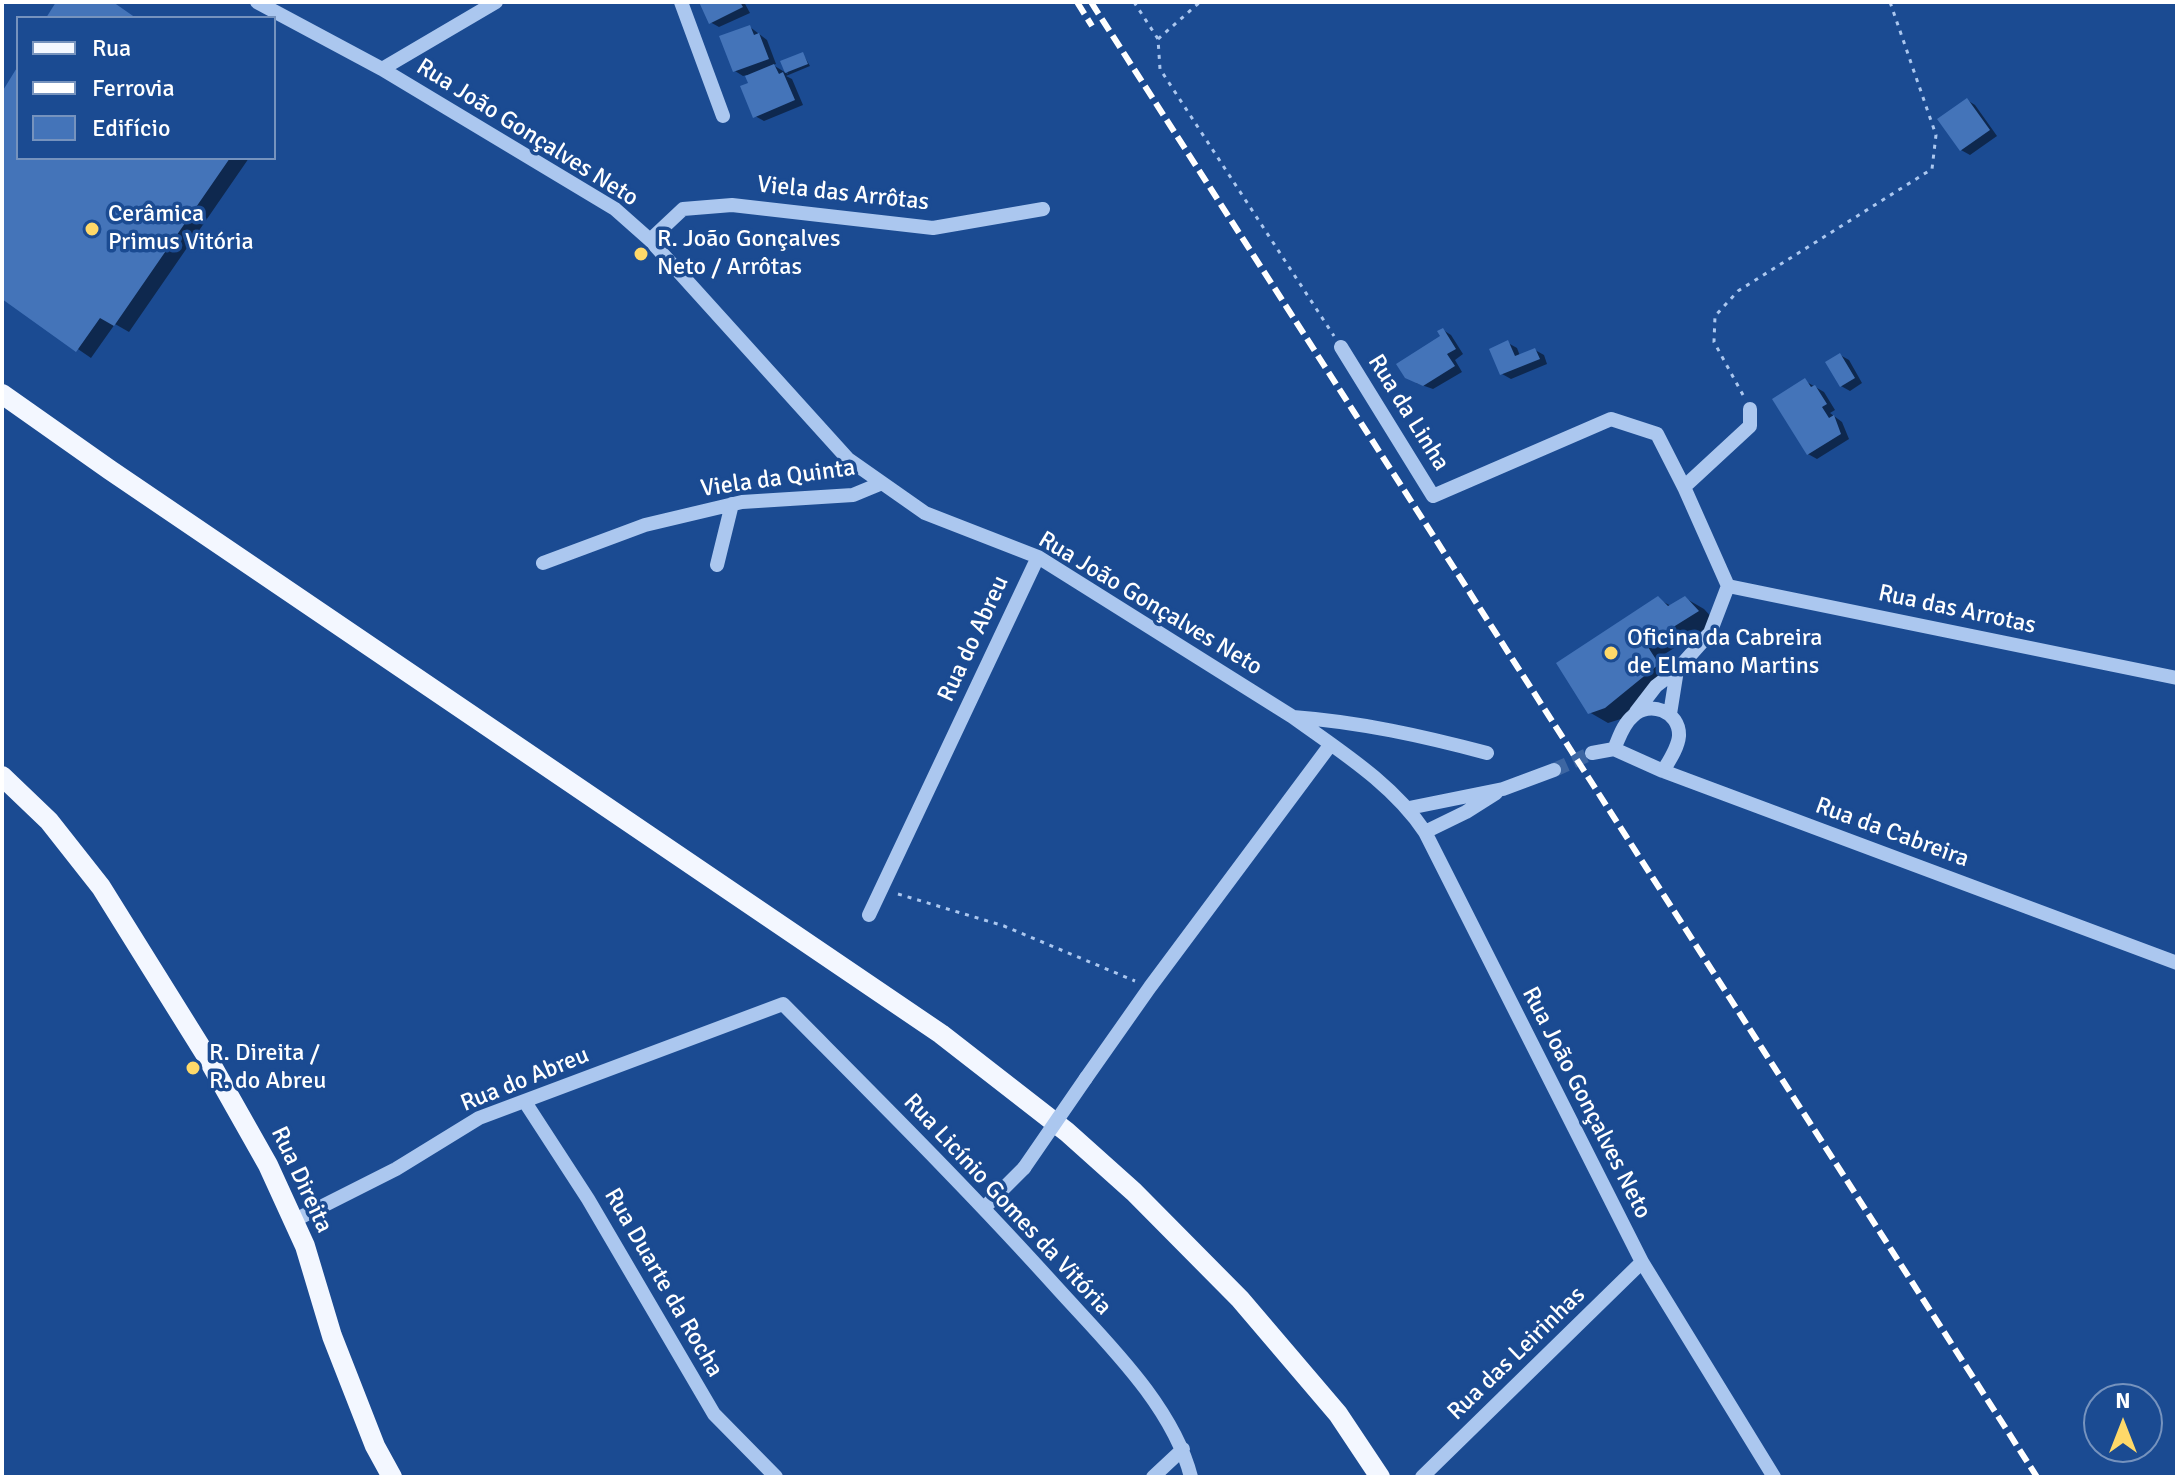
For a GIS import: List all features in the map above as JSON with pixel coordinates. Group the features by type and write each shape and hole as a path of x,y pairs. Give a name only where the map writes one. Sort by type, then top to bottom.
{"main road":[{"path":"2,394 941,1034 1067,1132 1134,1192 1240,1299 1338,1414 1380,1477"},
{"name":"Rua Direita","path":"2,776 49,821 101,887 215,1071 268,1165 305,1246 338,1350 375,1446 392,1477"}],"street":[{"name":"Rua João Gonçalves Neto","path":"257,2 382,69 615,209 650,240 848,459 882,483 925,513 1038,557 1293,717 1409,808 1425,832 1642,1262 1774,1477"},
{"path":"382,69 496,2"},
{"path":"681,2 723,116"},
{"name":"Viela das Arrôtas","path":"650,240 683,209 732,205 933,228 1043,209"},
{"name":"Rua da Linha","path":"1341,347 1433,496 1611,419 1657,434 1728,586"},
{"path":"1684,487 1750,426 1750,409"},
{"name":"Viela da Quinta","path":"543,563 645,525 732,504 853,495 882,483"},
{"path":"717,565 732,504"},
{"name":"Rua do Abreu","path":"869,915 1038,557"},
{"path":"1592,753 1614,749 1627,721 1656,686 1677,670 1710,633 1728,586"},
{"name":"Rua das Arrotas","path":"1728,586 2177,678"},
{"path":"1670,714 1677,670"},
{"path":"1636,712 1647,708 1659,709 1670,714 1677,725 1679,737 1663,771"},
{"path":"1293,717 1349,721 1487,753"},
{"path":"985,1207 1024,1168 1150,987 1331,744"},
{"name":"Rua da Cabreira","path":"1614,749 1663,771 2177,963"},
{"path":"1409,808 1503,789 1554,770"},
{"path":"1425,832 1503,789"},
{"name":"Rua do Abreu","path":"293,1221 396,1169 479,1118 783,1004"},
{"name":"Rua Licínio Gomes da Vitória","path":"783,1004 985,1207 1140,1379 1183,1449 1191,1477"},
{"name":"Rua Duarte da Rocha","path":"525,1102 588,1199 714,1414 776,1477"},
{"name":"Rua das Leirinhas","path":"1422,1477 1642,1262"},
{"path":"1153,1477 1183,1449"}],"path":[{"name":"Rua da Linha","path":"1134,2 1158,39 1160,69 1341,347"},
{"path":"1158,39 1200,2"},
{"path":"1750,409 1714,342 1715,316 1738,291 1932,169 1936,135 1890,2"},
{"path":"880,889 1004,926 1150,987"}],"building":[{"path":"56,2 113,2 133,16 47,16"},
{"path":"699,2 740,2 743,7 709,24"},
{"path":"750,25 754,35 759,33 769,59 733,72 719,36"},
{"path":"803,52 808,64 785,73 780,61"},
{"path":"774,64 779,74 783,72 795,100 753,118 740,86 748,83 745,76"},
{"name":"Cerâmica Primus Vitória","path":"16,69 16,160 229,160 114,326 100,318 76,352 2,299 2,92"},
{"path":"1967,98 1990,130 1960,151 1937,119"},
{"path":"1443,328 1456,349 1447,354 1455,366 1423,386 1405,378 1396,364 1440,336 1437,331"},
{"path":"1508,340 1515,356 1535,348 1540,359 1500,375 1489,349"},
{"path":"1840,353 1855,378 1840,387 1825,362"},
{"path":"1805,378 1811,387 1815,385 1827,404 1822,407 1829,418 1834,415 1841,434 1807,455 1772,399"},
{"name":"Oficina da Cabreira de Elmano Martins","path":"1658,596 1668,606 1685,596 1699,611 1646,644 1659,664 1605,708 1588,714 1556,663"}],"tunnel":[{"path":"1554,770 1592,753"}],"railway":[{"path":"1077,2 1092,26"},
{"path":"1091,2 2037,1477"}],"place":[{"name":"Cerâmica Primus Vitória","path":"92,229"},
{"name":"R. João Gonçalves Neto / Arrôtas","path":"641,254"},
{"name":"Oficina da Cabreira de Elmano Martins","path":"1611,653"},
{"name":"R. Direita / R. do Abreu","path":"193,1068"}]}
